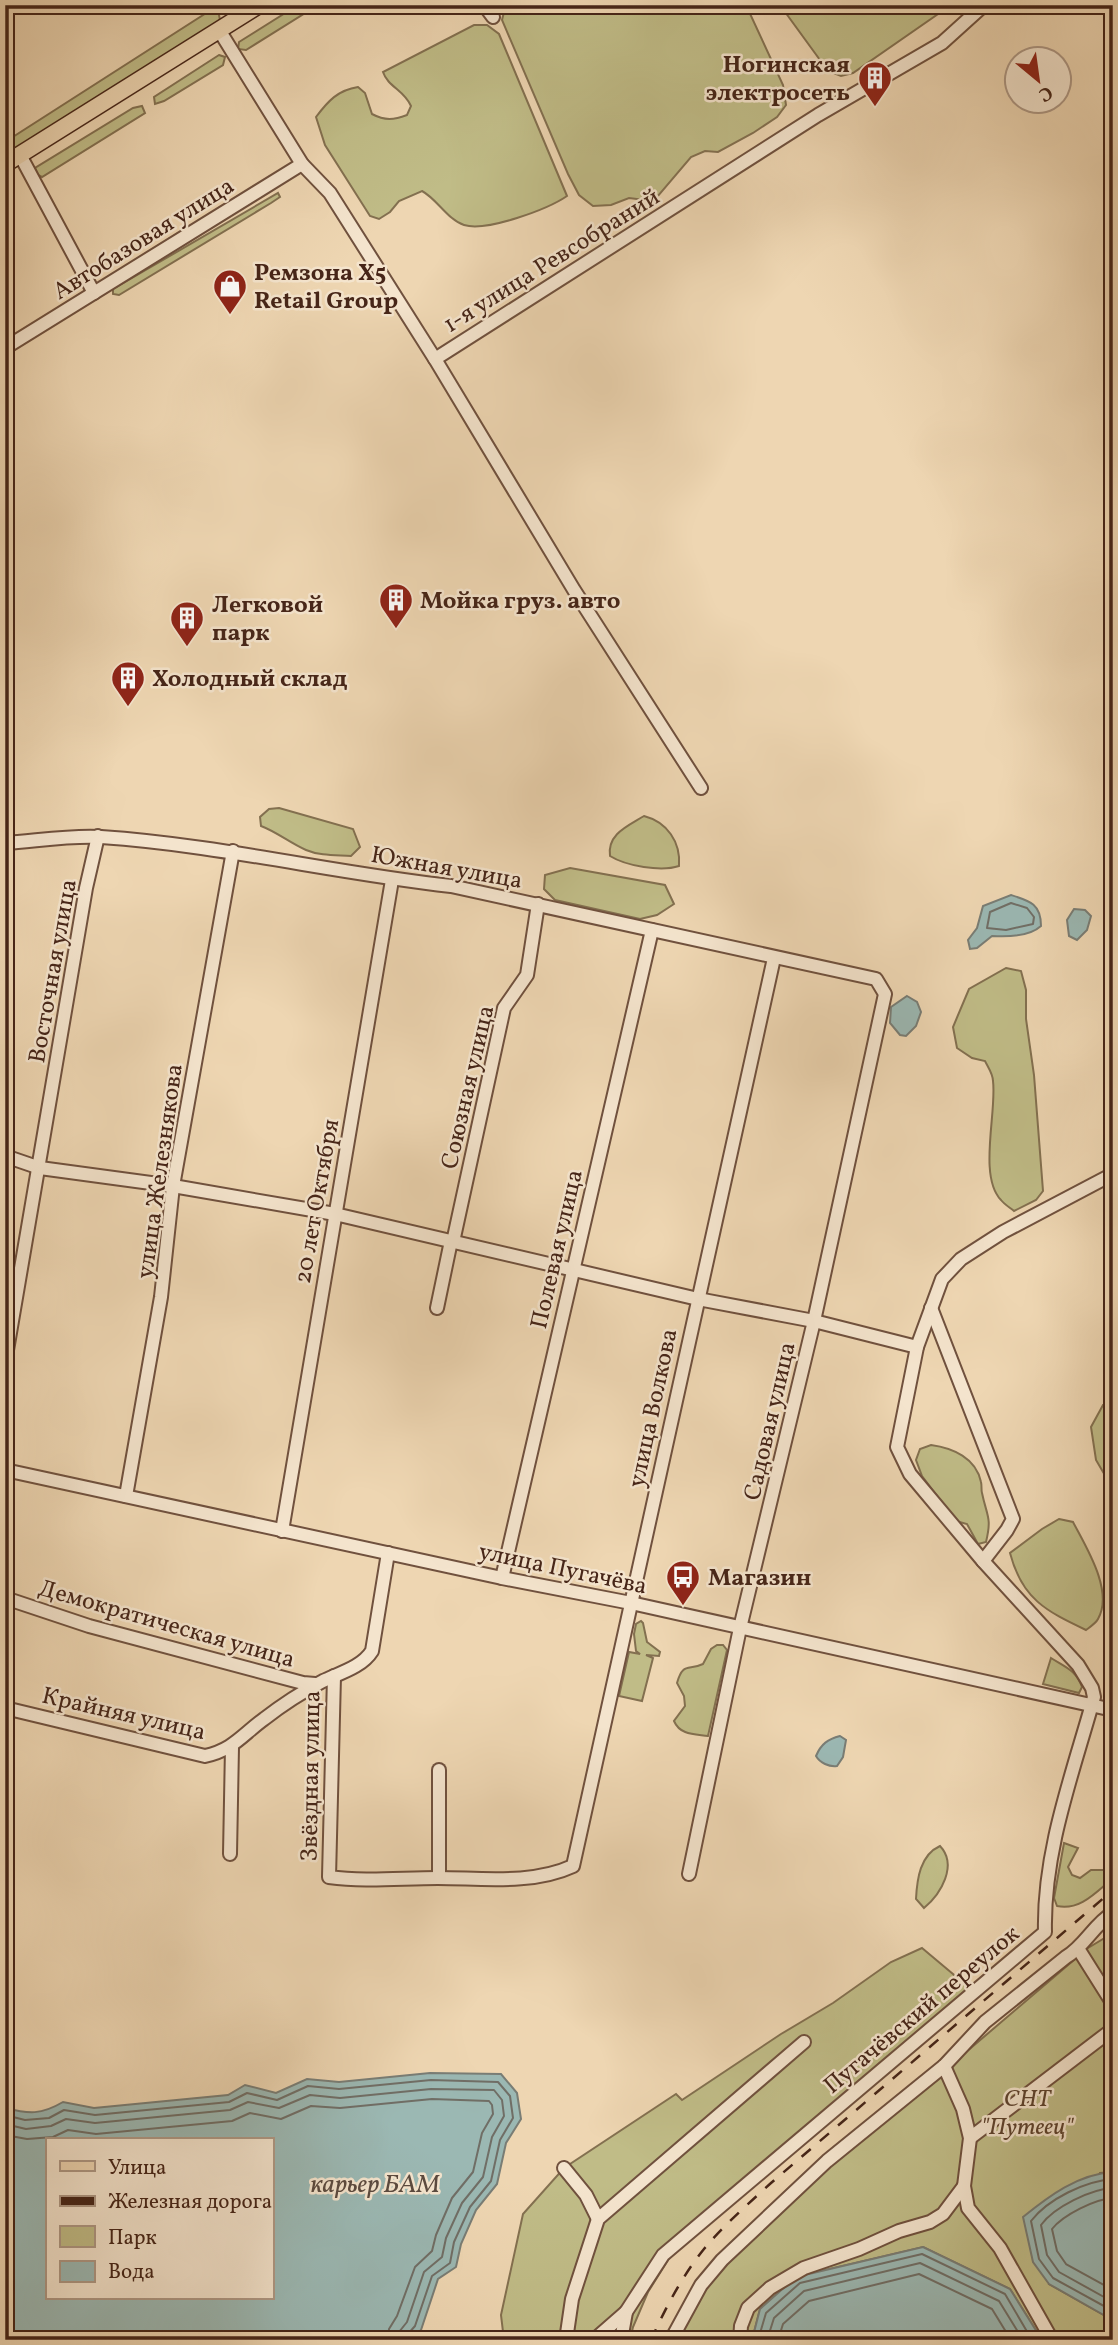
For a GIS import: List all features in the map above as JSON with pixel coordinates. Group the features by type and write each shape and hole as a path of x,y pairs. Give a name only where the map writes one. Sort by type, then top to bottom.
{"main road":[{"path":"5,164 259,5"}],"street":[{"name":"1-я улица Ревсобраний","path":"219,30 302,164 330,193 435,359 818,115 942,43 984,5"},
{"path":"20,155 94,293"},
{"name":"Автобазовая улица","path":"5,348 302,164"},
{"path":"435,359 574,590 701,788"},
{"name":"Южная улица","path":"5,843 99,836 233,851 392,880 452,886 876,979"},
{"name":"Восточная улица","path":"5,1362 86,888 99,836"},
{"name":"улица Железнякова","path":"126,1496 161,1297 173,1186 233,851"},
{"name":"20 лет Октября","path":"282,1531 392,880"},
{"name":"Союзная улица","path":"437,1308 504,1008 527,975 538,905"},
{"name":"Полевая улица","path":"502,1578 652,930"},
{"name":"улица Волкова","path":"439,1878 531,1877 573,1866 774,958"},
{"name":"Садовая улица","path":"689,1874 740,1628 814,1321 885,995 876,979"},
{"path":"5,1156 40,1168 173,1186 335,1214 917,1346"},
{"path":"1091,1705 1094,1697 1078,1665 983,1561 910,1474 897,1447 917,1346 942,1279 961,1259 1003,1232 1113,1174"},
{"path":"931,1308 1013,1518 1007,1531 983,1561"},
{"name":"улица Пугачёва","path":"5,1470 502,1578 631,1603 1113,1710"},
{"path":"230,1854 232,1747 262,1720 319,1684 366,1661 372,1651 388,1553"},
{"name":"Демократическая улица","path":"5,1598 89,1626 303,1683 319,1684"},
{"name":"Звёздная улица","path":"334,1676 329,1877 351,1880 439,1878"},
{"name":"Пугачёвский переулок","path":"621,2340 626,2312 663,2255 1045,1932 1045,1912 1056,1832 1091,1705"},
{"name":"Крайняя улица","path":"5,1708 205,1756 221,1753 232,1747"},
{"path":"439,1770 439,1878"},
{"path":"671,2340 701,2285 722,2260 827,2161 944,2066 985,2022 1066,1957 1079,1950 1094,1930 1113,1913"},
{"path":"1079,1950 1113,2004"},
{"path":"970,2138 1113,2029"},
{"path":"566,2340 572,2299 598,2218 804,2042"},
{"path":"944,2066 963,2109 970,2138 964,2186 968,2208 1000,2248 1052,2340"},
{"path":"564,2168 586,2195 598,2218"},
{"path":"740,2340 741,2326 748,2308 770,2288 804,2268 859,2249 899,2231 930,2222 943,2214 964,2186"},
{"path":"594,2340 626,2312"}],"green space":[{"path":"298,5 318,5 246,50 238,49 239,42"},
{"path":"514,5 746,5 783,85 786,105 777,117 753,133 718,152 705,151 691,157 658,196 645,200 629,198 611,205 593,206 579,195 568,174 502,20 504,12"},
{"path":"780,5 951,5 853,73 841,76 828,71"},
{"path":"211,10 218,10 220,20 5,157 5,142"},
{"path":"474,25 487,25 499,34 567,196 532,213 487,225 464,225 458,222 422,191 399,201 390,212 379,219 370,216 325,145 316,117 334,97 358,87 365,93 372,114 390,119 407,115 411,106 383,72"},
{"path":"219,55 225,57 223,65 155,104 154,97"},
{"path":"142,106 145,113 42,177 38,175 35,168 133,108"},
{"path":"278,193 280,197 271,203 119,295 113,294 113,289"},
{"path":"279,808 353,829 360,847 351,856 306,850 261,826 260,817 269,809"},
{"path":"644,816 659,823 671,834 678,849 679,866 644,867 610,856 615,836"},
{"path":"570,868 665,885 674,904 657,915 640,919 555,900 544,889 545,875"},
{"path":"1006,968 1021,971 1026,990 1026,1019 1034,1075 1043,1191 1036,1200 1014,1211 1001,1200 994,1189 991,1176 989,1160 994,1094 992,1076 985,1061 972,1058 957,1048 953,1027 969,989"},
{"path":"1103,1405 1113,1405 1113,1489 1096,1460 1091,1427"},
{"path":"931,1445 962,1456 978,1474 989,1522 986,1542 978,1544 967,1524 956,1521 922,1476 916,1460 920,1449"},
{"path":"1059,1519 1073,1522 1091,1556 1101,1583 1102,1608 1097,1620 1086,1630 1037,1602 1021,1582 1010,1553"},
{"path":"641,1621 647,1642 660,1652 659,1656 646,1655 653,1658 642,1701 619,1696 629,1652 640,1654 636,1651 634,1634 636,1624"},
{"path":"723,1645 727,1650 708,1736 688,1733 680,1729 674,1721 685,1706 684,1696 677,1683 679,1676 687,1668 703,1664 711,1649"},
{"path":"1051,1658 1077,1677 1082,1687 1079,1693 1043,1684"},
{"path":"1064,1843 1078,1848 1068,1867 1072,1875 1080,1878 1091,1870 1106,1870 1113,1862 1113,1878 1087,1899 1065,1907 1057,1906 1054,1898"},
{"path":"940,1846 947,1862 945,1879 924,1908 916,1899 919,1876 928,1855"},
{"name":"СНТ \"Путеец\"","path":"1113,1933 1113,2172 1100,2173 1049,2284 1109,2318 1113,2317 1113,2340 1040,2340 1010,2289 923,2247 796,2277 760,2309 752,2340 676,2340 705,2286 740,2247 866,2131 931,2082 1088,1948"},
{"name":"СНТ \"Путеец\"","path":"922,1948 978,1995 670,2257 648,2292 630,2340 504,2340 501,2315 523,2214 564,2168 676,2094 682,2100 833,2003 891,1962"}],"water":[{"path":"1011,895 1024,899 1037,908 1041,926 1024,934 992,936 977,948 970,949 968,940 977,928 983,906"},
{"path":"1074,909 1085,910 1091,916 1087,930 1077,940 1069,936 1067,920"},
{"path":"907,996 917,1002 921,1012 916,1026 906,1036 900,1035 890,1023 891,1007"},
{"path":"840,1736 846,1740 843,1757 837,1766 822,1763 816,1756 820,1748 828,1740"},
{"name":"карьер БАМ","path":"430,2073 501,2074 517,2093 521,2119 506,2143 497,2184 476,2210 461,2244 456,2267 438,2279 421,2330 411,2340 5,2340 5,2108 35,2112 63,2102 94,2108 228,2095 245,2085 276,2093 307,2079 339,2082"},
{"path":"1113,2172 1113,2317 1109,2318 1049,2284 1033,2262 1023,2217 1054,2194 1076,2182"},
{"path":"923,2247 1010,2289 1040,2340 752,2340 760,2309 796,2277"}],"railway":[{"path":"651,2340 688,2270 736,2215 1113,1890"}],"place":[{"name":"Ногинская электросеть","path":"875,108"},
{"name":"Ремзона X5 Retail Group","path":"230,316"},
{"name":"Мойка груз. авто","path":"396,630"},
{"name":"Легковой парк","path":"187,648"},
{"name":"Холодный склад","path":"128,708"},
{"name":"Магазин","path":"683,1607"}]}
